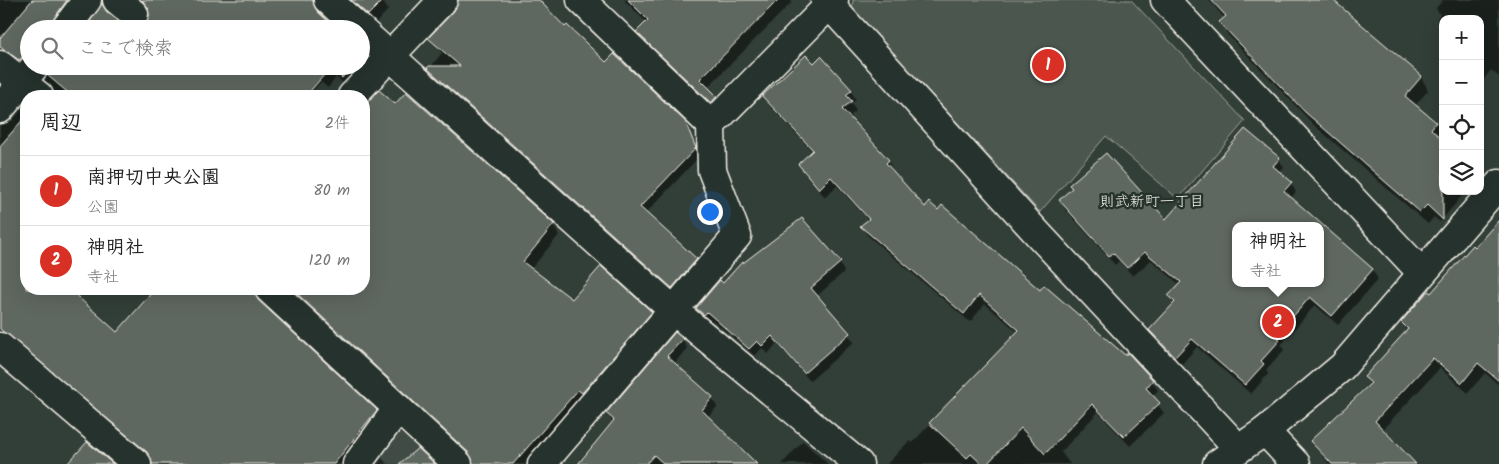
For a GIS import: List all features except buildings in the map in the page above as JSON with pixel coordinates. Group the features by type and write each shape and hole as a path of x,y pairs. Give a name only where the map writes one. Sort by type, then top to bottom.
{"street":[{"path":"72,20 87,0"},
{"path":"328,0 351,20"},
{"path":"358,90 443,0"},
{"path":"542,464 737,236 712,170 711,124 581,0"},
{"path":"1165,0 1421,272"},
{"path":"711,124 829,2 1038,234 1239,449"},
{"path":"370,37 673,310 859,464"},
{"path":"0,65 32,82"},
{"path":"0,109 20,92"},
{"path":"1217,464 1265,430 1342,367 1421,272 1499,184"},
{"path":"276,295 458,464"},
{"path":"0,347 137,464"},
{"path":"357,464 398,408"},
{"path":"1265,430 1296,464"}],"shaded area":[{"path":"853,0 1131,0 1245,121 1178,199 1106,136 1040,212 852,9"},
{"path":"392,432 414,437 444,464 368,464"}],"place":[{"name":"南押切中央公園","path":"1048,65"},
{"name":"神明社","path":"1278,322"}],"district":[{"name":"則武新町一丁目","path":"1152,201"}]}
